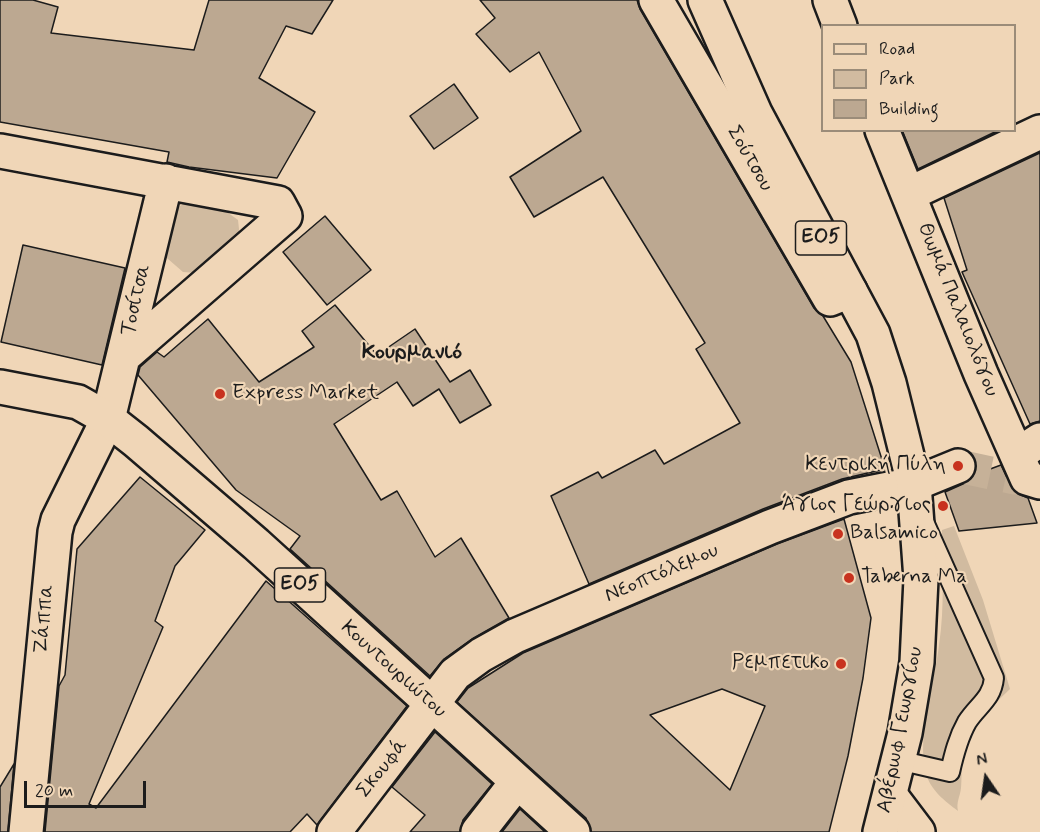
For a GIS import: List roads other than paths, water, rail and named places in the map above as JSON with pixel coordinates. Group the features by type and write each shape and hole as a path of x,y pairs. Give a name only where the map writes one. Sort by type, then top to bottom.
{"street":[{"name":"Σούτσου","path":"656,0 830,299 850,291"},
{"name":"ΕΟ5","path":"705,0 755,113 850,291 879,351 915,494"},
{"path":"830,0 839,24"},
{"name":"Θωμά Παλαιολόγου","path":"883,132 981,374 1029,447 1027,478 1040,482"},
{"path":"909,194 1040,132"},
{"path":"0,151 278,203 285,216 124,356"},
{"name":"Τοσίτσα","path":"108,419 166,181"},
{"name":"Κουντουριώτου","path":"0,387 63,397 78,402 108,419 176,474 256,544 573,832"},
{"name":"Ζάππα","path":"26,832 51,549 58,520 108,419"},
{"name":"Νεοπτόλεμου","path":"432,705 455,674 481,655 515,636 790,520 869,491 915,494 958,466"},
{"name":"Αβέρωφ Γεωργίου","path":"880,832 912,694 921,618 920,542 915,494"},
{"name":"Σκουφά","path":"334,832 432,705"},
{"path":"478,832 517,782"},
{"path":"890,795 918,832"}],"lane":[{"path":"898,760 950,772 958,740 970,717 993,691 994,678 915,494"}],"tunnel":[{"path":"958,466 1015,478 1027,478"}],"place":[{"name":"Express Market","path":"220,394"},
{"name":"Κεντρική Πύλη","path":"958,466"},
{"name":"Άγιος Γεώργιος","path":"943,506"},
{"name":"Balsamico","path":"838,534"},
{"name":"Taberna Ma","path":"849,578"},
{"name":"Ρεμπετικο","path":"841,664"}],"district":[{"name":"Κουρμανιό","path":"412,353"}]}
